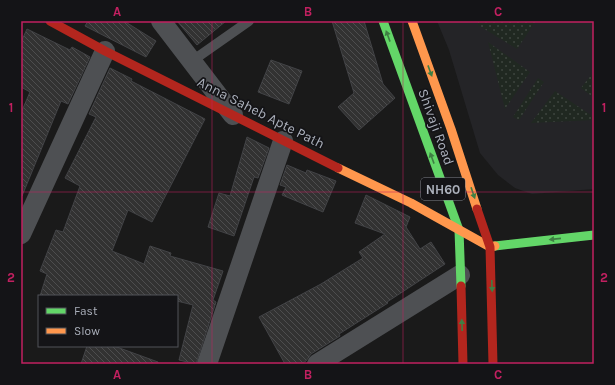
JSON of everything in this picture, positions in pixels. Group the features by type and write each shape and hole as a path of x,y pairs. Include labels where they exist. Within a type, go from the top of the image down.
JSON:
{"main road":[{"name":"Anna Saheb Apte Path","path":"50,21 283,140 411,202 490,247"},
{"name":"Shivaji Road","path":"383,21 459,230 463,364"},
{"name":"Shivaji Road","path":"412,21 451,129 490,247 493,364"},
{"path":"490,247 594,235"}],"street":[{"path":"161,21 234,115"},
{"path":"21,234 105,50"},
{"path":"207,364 283,140"},
{"path":"317,364 460,275"}],"lane":[{"path":"192,61 249,21"}],"shaded area":[{"path":"437,21 594,21 594,189 532,194 515,188 498,175 480,153 449,50"},
{"path":"478,21 536,21 517,49 478,25"},
{"path":"488,42 530,72 505,109"},
{"path":"594,71 594,98 581,88"},
{"path":"538,78 544,82 519,120 513,117"},
{"path":"555,91 594,117 594,120 531,123"}],"building":[{"path":"88,21 124,21 156,41 146,57 85,26"},
{"path":"177,21 226,21 197,45"},
{"path":"332,21 364,21 383,84 395,98 359,130 338,107 354,93"},
{"path":"27,29 70,50 72,47 90,57 68,104 61,101 22,196 21,113 30,92 21,87 21,42"},
{"path":"271,60 302,71 289,104 258,92"},
{"path":"110,68 132,79 131,81 205,119 152,222 128,210 112,251 144,264 150,246 171,253 170,256 223,271 213,300 216,302 196,364 179,360 193,305 178,301 178,295 40,295 47,274 40,271 56,230 63,232 80,186 65,178 96,117 89,114"},
{"path":"247,137 269,148 258,178 254,177 234,236 208,227 219,193 230,196"},
{"path":"287,165 306,173 307,170 336,181 323,212 282,195 286,187 280,185"},
{"path":"366,195 410,217 406,227 420,249 431,242 445,264 339,334 340,336 311,354 306,361 301,364 285,364 259,317 321,284 363,258 359,252 385,234 355,223"},
{"path":"87,347 117,347 158,362 158,364 81,364"}],"traffic: fast":[{"path":"383,21 459,230 461,286"},
{"path":"495,246 594,235"}],"traffic: slow":[{"path":"412,21 451,129 477,209"},
{"path":"338,168 411,203 490,247 495,246"}],"traffic: jam":[{"path":"50,21 105,51 338,168"},
{"path":"477,209 490,247 493,364"},
{"path":"461,286 463,364"}]}
